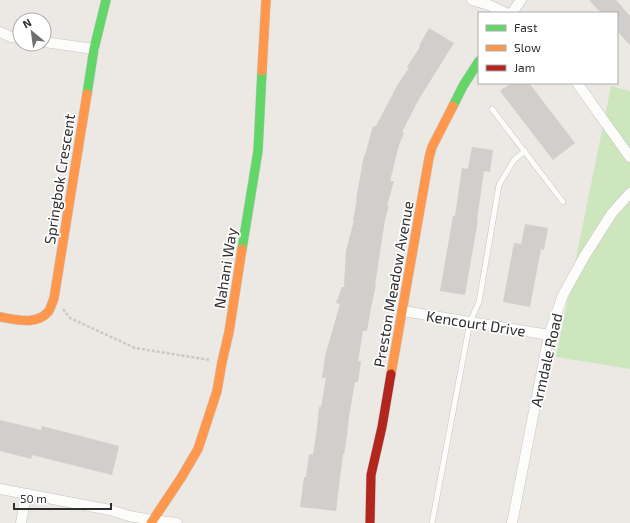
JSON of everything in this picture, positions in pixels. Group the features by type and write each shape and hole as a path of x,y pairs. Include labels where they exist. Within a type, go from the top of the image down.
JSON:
{"street":[{"name":"Springbok Crescent","path":"0,317 28,321 40,319 48,312 54,298 94,49 106,0"},
{"name":"Nahani Way","path":"151,522 181,478 198,449 218,391 258,152 266,0"},
{"path":"472,0 489,5 504,12"},
{"path":"513,12 521,0"},
{"path":"0,32 12,37"},
{"path":"52,43 94,49"},
{"name":"Preston Meadow Avenue","path":"370,523 371,475 382,427 429,158 432,147 463,86 478,63"},
{"path":"578,84 630,157"},
{"name":"Armdale Road","path":"512,523 549,335 563,295 584,257 612,213 630,193"},
{"name":"Kencourt Drive","path":"403,311 549,335"},
{"path":"0,489 110,510 151,522 177,523"},
{"path":"21,523 26,494"}],"lane":[{"path":"492,109 563,202"},
{"path":"432,523 470,322 478,302 499,185 514,160 525,151"}],"path":[{"path":"54,298 70,318 135,348 222,362"}],"green space":[{"path":"611,86 630,91 630,369 556,357"}],"building":[{"path":"589,0 616,0 630,16 630,45 618,32 618,12 600,12"},
{"path":"429,28 454,43 419,99 402,132 404,133 399,145 390,181 394,181 387,206 389,206 385,220 375,286 376,285 367,331 363,331 358,361 361,361 358,382 355,382 349,417 336,511 300,507 309,454 313,455 319,407 321,407 326,378 322,378 325,356 340,304 336,303 342,287 344,287 346,251 354,220 356,199 364,155 373,126 376,126 398,84 409,68 407,67 420,47 419,46"},
{"path":"510,84 530,84 575,143 553,160 500,91"},
{"path":"472,147 493,150 490,172 484,171 478,220 465,295 440,291 453,216 455,216 462,168 468,169"},
{"path":"525,224 548,228 544,250 541,249 530,307 503,302 514,243 521,244"},
{"path":"0,420 41,430 42,426 119,446 112,475 32,455 31,459 0,451"}],"traffic: fast":[{"path":"87,94 94,49 106,0"},
{"path":"453,106 463,86 478,63"},
{"path":"242,249 258,151 262,71"}],"traffic: slow":[{"path":"262,71 266,0"},
{"path":"0,317 19,320 38,319 48,312 54,298 87,94"},
{"path":"391,374 429,158 432,147 453,106"},
{"path":"151,523 198,449 217,391 229,332 242,249"}],"traffic: jam":[{"path":"370,523 371,475 382,427 391,374"}]}
